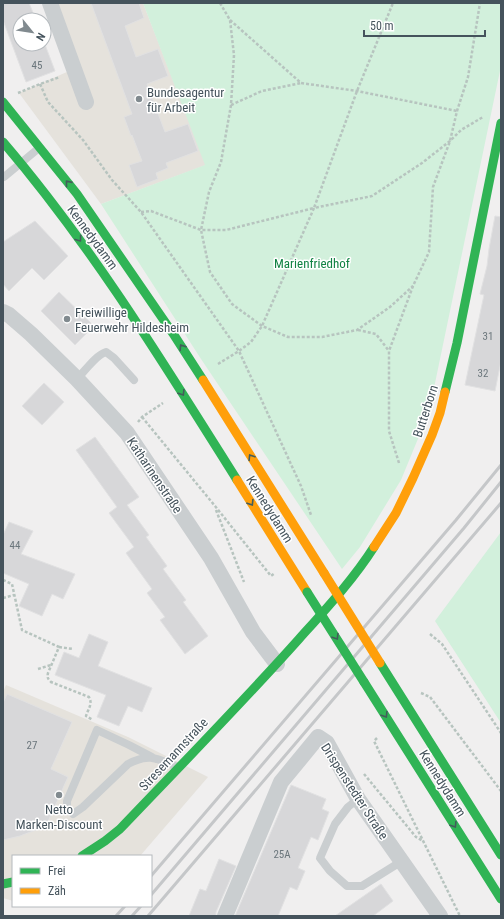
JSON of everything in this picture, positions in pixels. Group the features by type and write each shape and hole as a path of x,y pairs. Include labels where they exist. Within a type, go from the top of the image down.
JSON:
{"main road":[{"name":"Kennedydamm","path":"3,102 77,194 174,335 501,855"},
{"name":"Butterborn","path":"277,664 330,604 367,558 396,513 432,435 440,413 457,343 501,123"},
{"name":"Kennedydamm","path":"3,142 57,209 121,298 501,899"},
{"name":"Stresemannstraße","path":"84,855 120,829 277,664"}],"street":[{"path":"50,3 86,102"},
{"name":"Katharinenstraße","path":"3,312 9,315 31,334 77,379 127,433 211,558 254,632 277,664"},
{"name":"Drispenstedter Straße","path":"225,916 281,782 318,737 327,743 358,799 440,916"}],"lane":[{"path":"4,177 40,148"},
{"path":"77,379 98,357 106,352 114,358 134,380"},
{"path":"152,757 128,764 73,814 67,807 67,801 97,730 178,768"},
{"path":"358,799 348,807 335,824 323,848 320,858 330,871 347,886 362,886 402,861"}],"path":[{"path":"220,3 230,20 301,82"},
{"path":"218,364 251,342 262,326 314,208 357,91 393,3"},
{"path":"413,478 398,462 388,431 388,351 413,286 429,252 433,188 450,141 457,111 468,77 480,3"},
{"path":"230,20 234,55 231,105 221,162 209,192 201,230 210,272 232,304 262,326 288,337 322,337 357,330 376,334 388,351"},
{"path":"15,95 40,84 76,73"},
{"path":"231,105 262,91 301,82 357,91 457,111"},
{"path":"40,84 48,102 83,140 112,180 141,212 239,351 301,486 311,514 311,519"},
{"path":"141,212 151,212 201,230 226,230 314,208 372,196 422,163 450,141 461,130 488,114"},
{"path":"357,330 390,307 413,286"},
{"path":"127,433 142,417 163,402"},
{"path":"142,417 271,576 277,572"},
{"path":"215,506 245,583"},
{"path":"3,580 12,584 22,630 59,646 73,649"},
{"path":"3,598 14,594"},
{"path":"430,634 442,644 501,733"},
{"path":"59,646 48,674 49,679 51,682 89,697 91,700 91,705 86,716 97,721"},
{"path":"38,669 52,665"},
{"path":"420,692 430,697 501,791"},
{"path":"380,736 374,741 460,916"},
{"path":"363,773 416,837 423,841"}],"shaded area":[{"path":"53,3 143,3 206,165 101,204 19,93 76,68"},
{"path":"6,685 128,737 208,777 141,855 12,855 12,901 3,898 3,692"}],"green space":[{"name":"Marienfriedhof","path":"143,3 501,3 501,66 429,412 401,480 360,547 342,569 201,359 101,204 205,165"},
{"path":"501,532 501,723 435,621"}],"building":[{"path":"3,3 29,3 33,12 12,12 12,44 3,20"},
{"name":"Bundesagentur für Arbeit","path":"91,3 139,3 144,18 125,26 136,57 158,49 168,76 147,84 165,132 188,124 198,151 166,163 168,168 156,173 158,179 137,187 129,165 142,161 124,117 132,114"},
{"path":"15,52 48,52 55,71 26,82"},
{"path":"495,216 501,217 501,361 495,391 465,385 484,295 480,294 487,266"},
{"path":"35,221 68,256 44,280 32,268 9,291 3,284 3,242"},
{"name":"Freiwillige Feuerwehr Hildesheim","path":"59,292 94,326 75,345 41,311"},
{"path":"44,383 64,402 42,425 22,406"},
{"path":"95,437 139,497 127,505 149,535 146,537 167,566 163,569 186,600 183,602 208,636 185,654 160,620 165,617 147,593 152,589 126,553 134,547 109,513 117,507 76,450"},
{"path":"9,522 33,531 21,554 75,574 63,599 52,594 42,616 19,606 29,584 3,573 3,535"},
{"path":"89,634 108,642 98,666 152,688 142,712 128,706 119,726 97,717 106,695 55,675 64,652 79,658"},
{"path":"7,694 72,722 51,769 68,777 46,826 20,836 3,840 3,703"},
{"path":"291,785 326,799 322,809 329,812 318,840 311,837 298,868 305,871 297,890 290,887 278,916 235,916"},
{"path":"219,859 236,866 216,912 216,916 189,916 200,889 206,891"},
{"path":"381,884 393,901 373,916 335,916"}],"railway":[{"path":"152,875 456,520 501,465"},
{"path":"152,894 464,528 501,482"},
{"path":"148,916 501,503"},
{"path":"116,916 124,907"},
{"path":"132,916 140,907"}],"traffic: fast":[{"path":"3,102 77,194 174,335 203,380"},
{"path":"445,392 457,343 501,123"},
{"path":"3,142 67,222 97,264 126,306 237,480"},
{"path":"84,855 120,829 233,711 329,606 374,547"},
{"path":"307,592 364,682"},
{"path":"380,663 501,855"},
{"path":"364,682 501,899"},
{"path":"3,884 12,882"}],"traffic: slow":[{"path":"203,380 324,573"},
{"path":"374,547 396,513 413,478 432,435 440,413 445,392"},
{"path":"237,480 307,592"},
{"path":"324,573 380,663"}],"place":[{"name":"Bundesagentur für Arbeit","path":"139,99"},
{"name":"Freiwillige Feuerwehr Hildesheim","path":"67,319"},
{"name":"Netto Marken-Discount","path":"59,795"}]}
